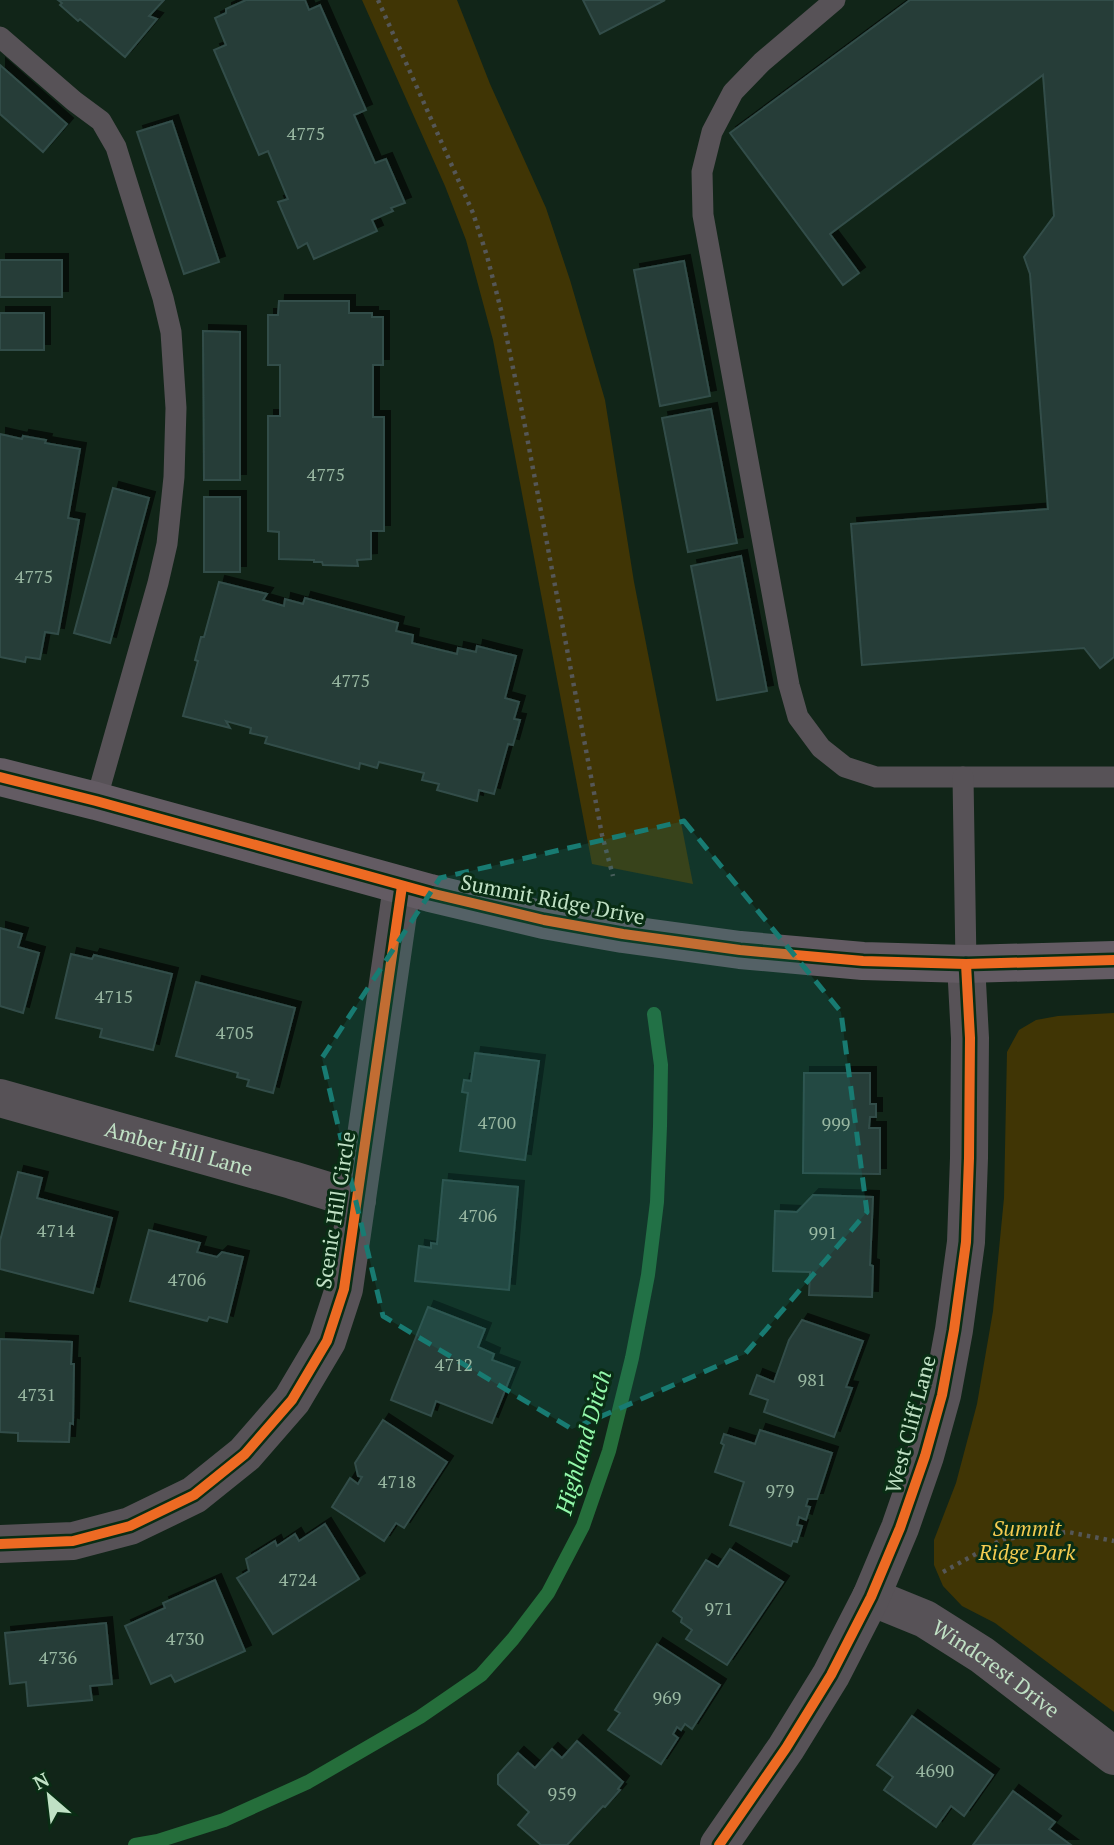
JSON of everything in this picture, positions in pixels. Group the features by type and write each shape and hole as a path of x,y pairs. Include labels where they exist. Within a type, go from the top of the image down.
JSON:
{"street":[{"name":"Summit Ridge Drive","path":"0,776 402,886 544,920 623,934 740,950 863,961 967,964 1114,960"},
{"name":"Scenic Hill Circle","path":"0,1544 73,1541 130,1526 194,1496 245,1454 292,1400 327,1341 344,1289 402,886"},
{"name":"West Cliff Lane","path":"719,1845 786,1748 831,1675 871,1597 900,1528 925,1456 942,1395 966,1242 970,1038 967,964"},
{"name":"Amber Hill Lane","path":"0,1098 357,1200"},
{"name":"Windcrest Drive","path":"871,1597 925,1619 982,1655 1114,1756"}],"lane":[{"path":"835,0 762,62 733,92 712,132 702,172 702,215 789,685 798,718 821,748 845,767 876,777 1114,777"},
{"path":"0,37 74,102 101,121 116,147 171,332 176,408 174,477 167,544 159,583 96,801"},
{"path":"963,777 967,964"}],"path":[{"path":"377,0 473,213 487,256 521,408 600,822 613,876"},
{"path":"943,1572 1003,1539 1068,1532 1114,1541"}],"highlighted area":[{"path":"684,821 841,1012 867,1212 745,1354 572,1429 383,1316 322,1058 440,878"}],"green space":[{"path":"362,0 457,0 490,84 546,208 605,400 634,582 693,884 592,864 493,340 466,240 445,186"},
{"name":"Summit Ridge Park","path":"1114,1013 1114,1712 995,1623 962,1606 943,1586 934,1565 934,1540 956,1483 977,1404 993,1311 1004,1198 1007,1052 1019,1030 1036,1020"}],"building":[{"path":"58,0 164,0 149,16 157,19 125,57 80,19 78,21"},
{"path":"246,0 305,0 309,10 320,5 366,110 354,115 375,163 386,159 405,203 372,220 377,231 314,259 307,243 298,248 278,202 288,199 268,151 259,155 214,50 226,45 215,18 226,13 226,9"},
{"path":"583,0 665,0 600,34"},
{"path":"910,0 1114,0 1114,657 1100,668 1084,648 862,665 851,524 1048,509 1030,274 1024,257 1054,216 1043,75 830,234 859,273 843,285 730,133"},
{"path":"0,65 67,124 43,152 0,114"},
{"path":"172,121 219,262 184,274 137,132"},
{"path":"0,260 62,260 62,297 0,297"},
{"path":"684,261 710,396 660,406 634,270"},
{"path":"279,301 349,301 349,313 372,313 372,317 383,317 383,365 373,365 373,417 384,417 384,531 371,531 371,559 357,560 358,566 279,559 279,532 268,531 268,416 280,416 280,365 268,365 268,315 278,315"},
{"path":"0,313 44,313 44,350 0,350"},
{"path":"203,331 240,332 240,480 204,480"},
{"path":"711,409 737,543 688,552 662,418"},
{"path":"0,434 22,439 23,436 46,440 45,443 80,449 68,518 79,520 58,634 45,632 40,659 26,657 25,662 0,657"},
{"path":"113,488 149,498 110,643 74,633"},
{"path":"204,497 240,497 240,572 204,572"},
{"path":"741,556 767,691 717,700 691,566"},
{"path":"219,582 267,594 263,600 284,606 285,599 303,604 305,598 398,623 396,631 413,635 412,643 457,654 458,648 476,652 477,646 516,656 505,698 519,702 514,719 520,720 513,745 508,744 494,794 479,790 477,801 437,790 439,784 422,780 424,773 379,762 377,768 360,763 359,769 265,743 267,737 250,733 251,728 226,721 230,728 183,716 198,661 195,660 201,637 204,637"},
{"path":"0,928 22,934 18,947 39,953 23,1013 0,1006"},
{"path":"71,954 92,959 94,955 172,974 153,1050 100,1037 102,1029 56,1018"},
{"path":"196,982 295,1008 273,1093 247,1086 249,1080 237,1077 238,1073 176,1056"},
{"path":"475,1053 539,1061 525,1160 460,1151 468,1093 462,1092 464,1080 471,1081"},
{"path":"804,1073 870,1073 870,1104 876,1104 876,1117 870,1117 869,1128 880,1128 880,1174 803,1173"},
{"path":"18,1172 42,1178 37,1198 112,1218 93,1293 0,1269 0,1241"},
{"path":"443,1180 518,1187 509,1290 415,1281 419,1246 431,1248 431,1243 437,1244"},
{"path":"813,1195 873,1197 870,1265 873,1266 872,1297 809,1295 810,1272 773,1271 775,1211 797,1212"},
{"path":"149,1230 200,1243 197,1252 217,1257 222,1252 243,1257 227,1322 209,1317 207,1321 130,1301"},
{"path":"428,1307 485,1329 478,1347 494,1354 492,1360 514,1368 492,1423 436,1401 431,1416 391,1400"},
{"path":"802,1320 863,1341 846,1387 852,1388 834,1437 764,1412 768,1400 750,1394 757,1375 774,1382 789,1340"},
{"path":"0,1339 72,1342 73,1424 70,1423 69,1442 18,1441 18,1433 0,1432"},
{"path":"383,1420 447,1462 404,1528 396,1523 384,1541 332,1507 350,1478 358,1484 362,1477 358,1476 355,1463"},
{"path":"760,1430 832,1453 817,1499 808,1499 806,1506 810,1507 806,1520 799,1517 797,1525 802,1526 797,1542 793,1541 791,1546 730,1525 744,1482 715,1472 724,1445 721,1443 724,1434 755,1444"},
{"path":"325,1524 359,1579 273,1634 237,1578 249,1571 246,1559 275,1541 277,1546 295,1534 299,1541"},
{"path":"730,1549 783,1582 727,1665 686,1639 692,1630 681,1622 682,1618 673,1611 706,1560 718,1567"},
{"path":"215,1580 245,1651 175,1682 171,1675 151,1684 125,1626 165,1608 163,1603"},
{"path":"106,1623 112,1684 90,1686 92,1700 28,1706 26,1682 10,1684 5,1633"},
{"path":"657,1644 720,1685 692,1729 685,1724 681,1730 677,1727 673,1734 678,1738 661,1764 608,1730 620,1713 615,1710"},
{"path":"912,1716 993,1775 964,1816 951,1806 936,1827 884,1790 893,1777 877,1765"},
{"path":"577,1741 623,1782 618,1789 620,1790 605,1807 603,1806 567,1845 541,1845 518,1825 529,1812 498,1784 498,1775 518,1753 535,1768 552,1749 562,1758"},
{"path":"1013,1791 1055,1822 1049,1829 1071,1845 973,1845"}],"waterway":[{"name":"Highland Ditch","path":"135,1845 158,1841 224,1820 308,1782 420,1717 481,1675 548,1593 583,1526 609,1451 632,1358 648,1275 657,1202 660,1126 661,1065 654,1014"}],"cycle path":[{"path":"0,777 430,893 544,920 623,934 740,950 863,961 966,964 1114,960"},
{"path":"0,1544 73,1541 130,1526 194,1495 245,1454 292,1400 327,1341 344,1289 402,886"},
{"path":"719,1845 786,1748 831,1675 871,1597 900,1528 925,1456 942,1395 966,1242 970,1038 966,964"}]}
